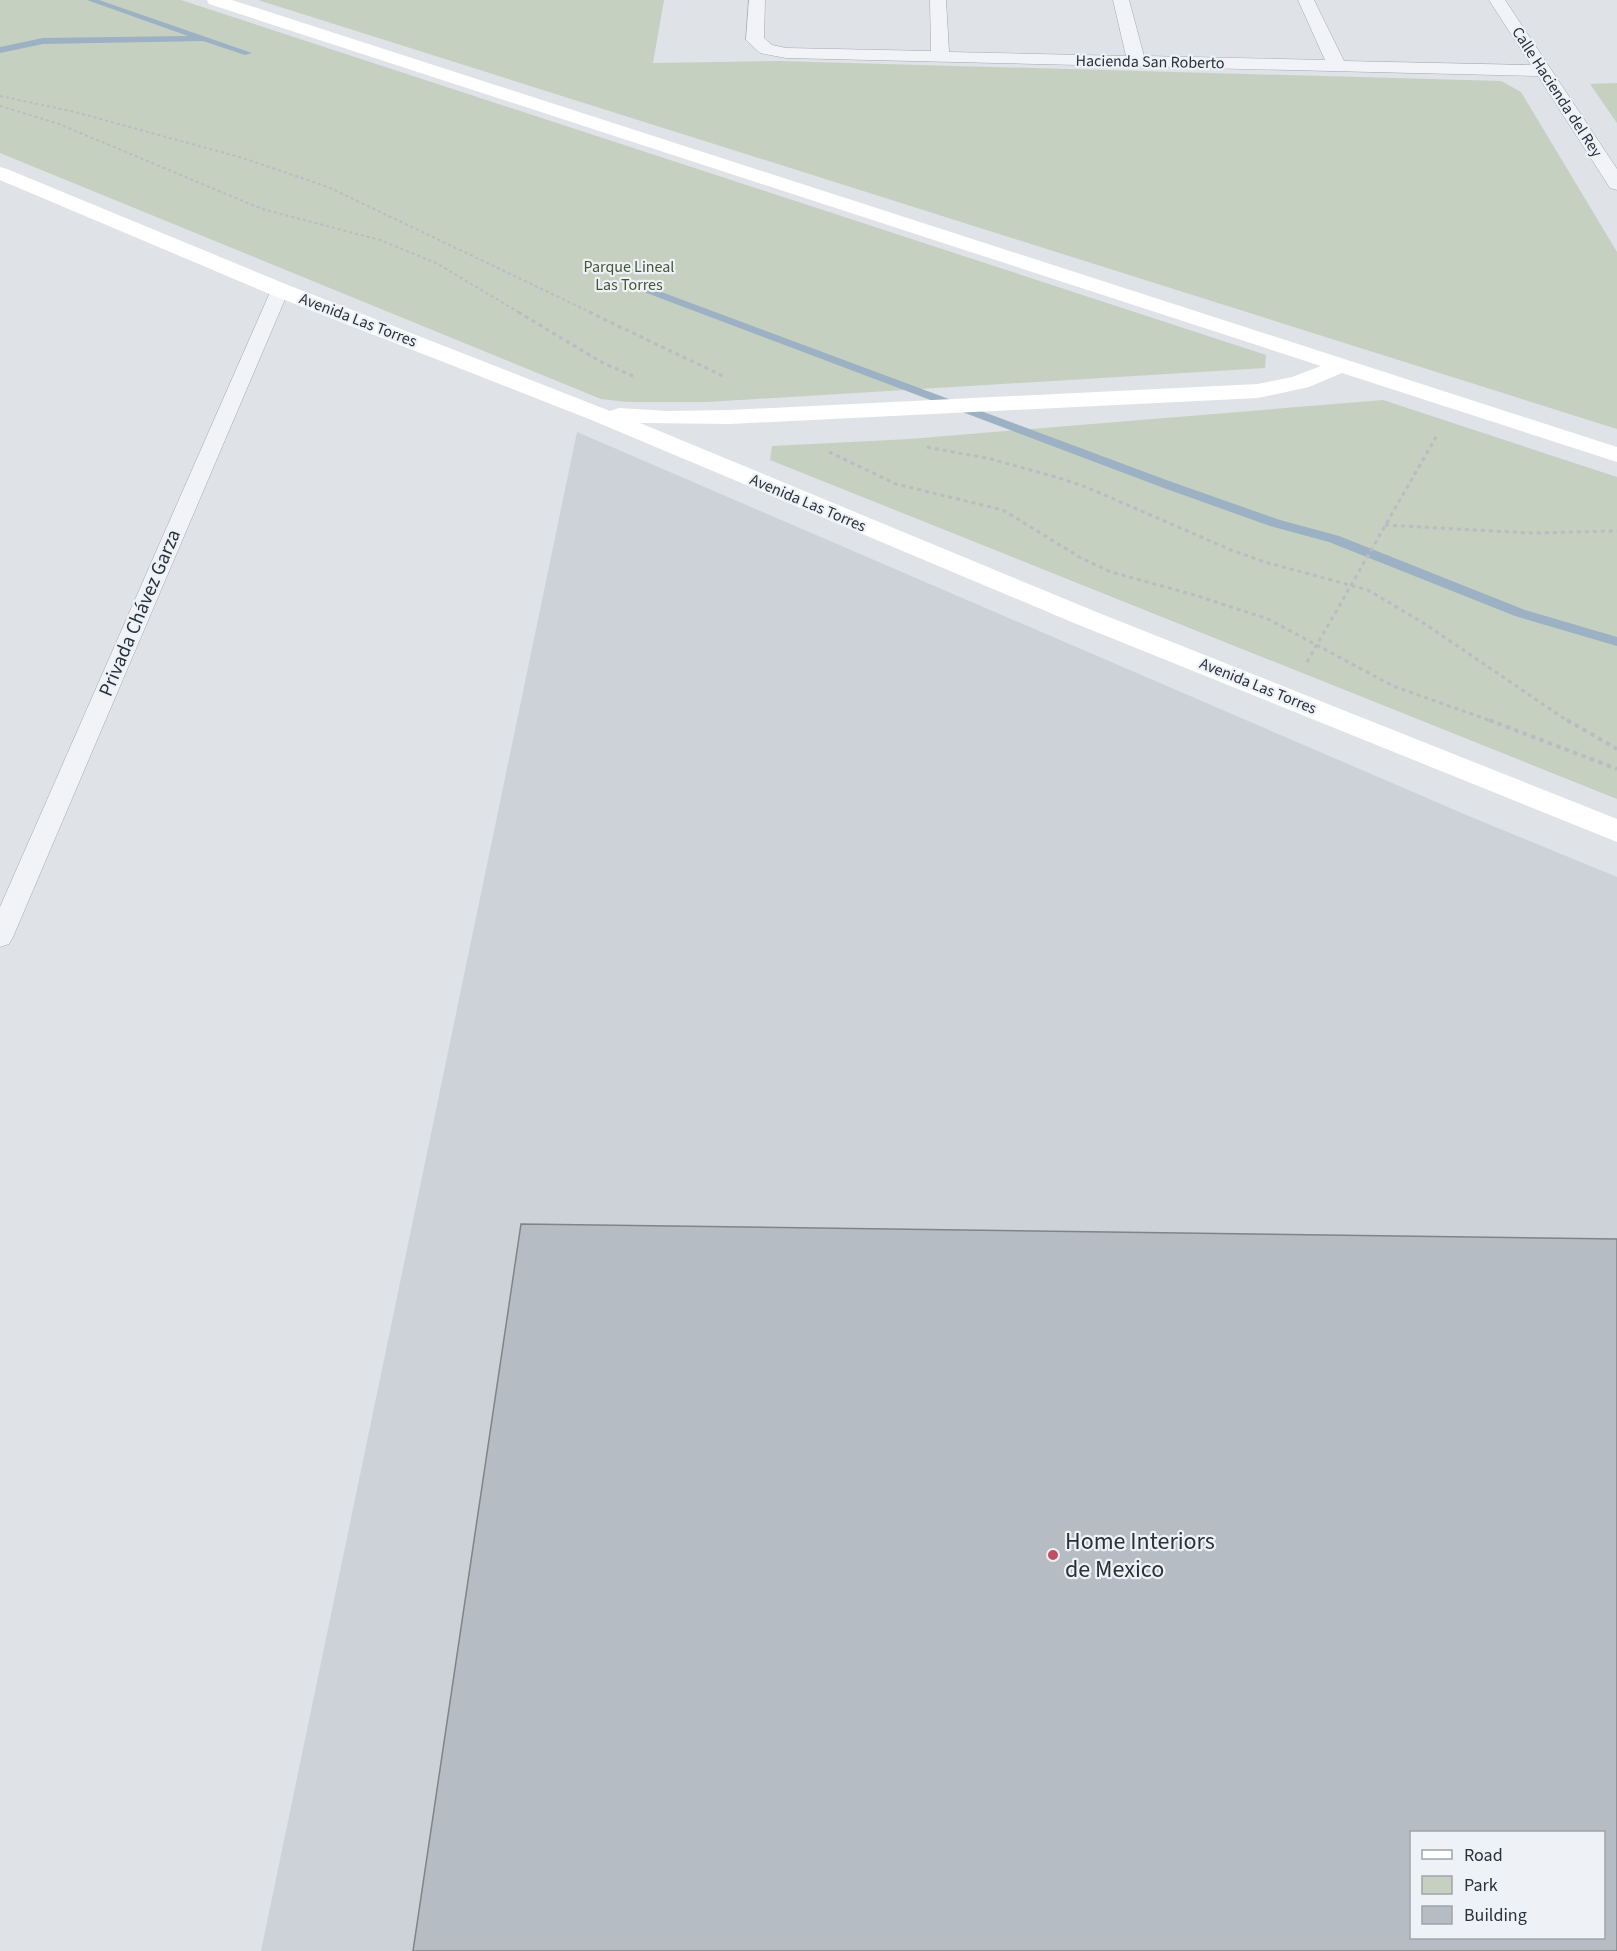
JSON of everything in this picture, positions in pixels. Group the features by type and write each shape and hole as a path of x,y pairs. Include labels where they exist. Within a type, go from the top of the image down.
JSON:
{"street":[{"path":"215,0 1617,455"},
{"name":"Hacienda San Roberto","path":"757,0 754,36 759,45 786,53 1543,71"},
{"path":"938,0 940,57"},
{"path":"1121,0 1136,61"},
{"path":"1306,0 1336,66"},
{"name":"Calle Hacienda del Rey","path":"1497,0 1617,184"},
{"name":"Avenida Las Torres","path":"3,177 280,290 597,414 1094,621 1617,831"},
{"path":"597,414 667,418 730,417 1258,391 1300,384 1324,375 1340,365"},
{"path":"689,453 702,436 730,417"}],"lane":[{"name":"Privada Chávez Garza","path":"0,937 280,290"}],"path":[{"path":"0,106 59,124 262,209 380,240 412,252 436,263 603,363 634,376"},
{"path":"1307,663 1440,430"},
{"path":"820,448 896,484 1003,510 1081,558 1111,572 1198,596 1268,619 1392,686 1537,737 1617,769"},
{"path":"1386,525 1550,534 1617,531"}],"shaded area":[{"path":"577,432 1471,817 1617,877 1617,1951 261,1951"}],"green space":[{"name":"Parque Lineal Las Torres","path":"0,0 181,0 1266,355 1265,368 707,402 627,402 601,399 0,153"},
{"path":"258,0 664,0 653,63 778,61 1501,81 1521,92 1617,252 1617,429"},
{"path":"1617,83 1617,123 1590,84"},
{"path":"1383,400 1617,477 1617,799 770,460 772,446 910,439"}],"building":[{"name":"Home Interiors de Mexico","path":"521,1224 1617,1239 1617,1951 413,1951"}],"waterway":[{"path":"91,0 248,53"},
{"path":"0,50 43,41 203,38"},
{"path":"648,290 1165,484 1275,523 1334,539 1520,613 1617,642"}],"place":[{"name":"Home Interiors de Mexico","path":"1053,1555"}]}
